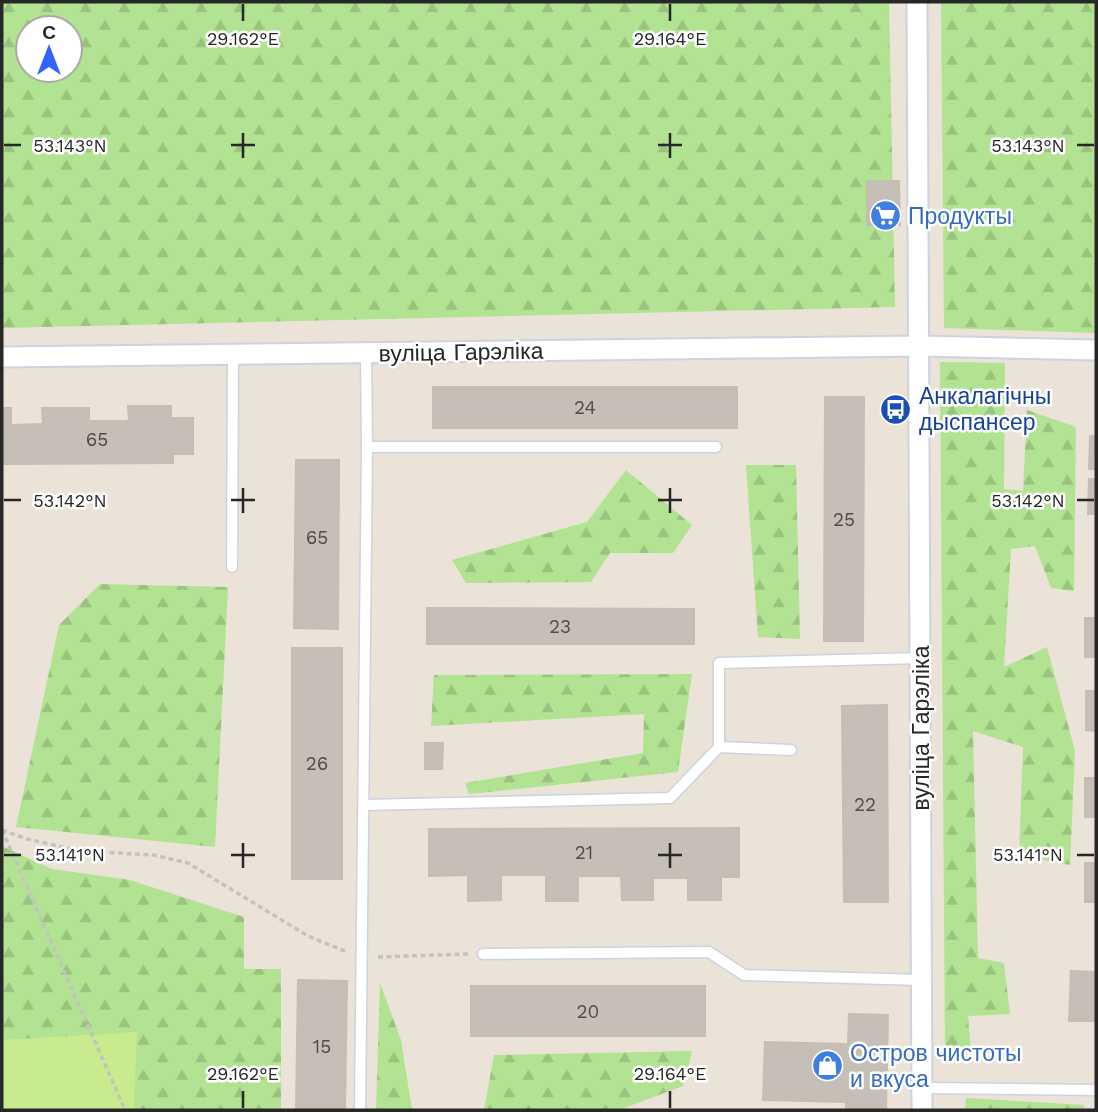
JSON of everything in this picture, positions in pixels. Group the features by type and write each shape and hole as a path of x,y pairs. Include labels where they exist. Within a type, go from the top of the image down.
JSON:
{"street":[{"name":"вуліца Гарэліка","path":"916,2 920,346 922,1110"},
{"name":"вуліца Гарэліка","path":"2,357 920,346 1096,350"}],"lane":[{"path":"360,1110 366,354"},
{"path":"232,567 233,355"},
{"path":"367,447 716,447"},
{"path":"363,805 670,798 719,747 719,663 921,658"},
{"path":"719,747 791,750"},
{"path":"483,954 709,951 744,975 922,980"},
{"path":"922,1088 1096,1090"}],"path":[{"path":"2,830 80,851 154,855 188,863 308,936 362,958 483,954"},
{"path":"2,830 125,1110"}],"green space":[{"path":"2,2 889,2 895,307 2,328"},
{"path":"941,2 1096,2 1096,333 944,328"},
{"path":"940,362 1005,363 1004,489 1023,491 1027,410 1076,427 1074,591 1051,588 1035,546 1011,549 1004,667 1047,647 1075,751 1070,865 1019,855 1023,747 973,731 978,958 1004,963 1010,1014 968,1016 971,1052 945,1051"},
{"path":"746,465 796,465 800,639 758,637"},
{"path":"626,470 692,525 673,553 610,553 591,582 466,583 452,560 587,522"},
{"path":"100,584 228,587 215,847 16,827 59,625"},
{"path":"692,674 678,772 469,794 465,783 643,753 644,714 431,726 434,675"},
{"path":"2,846 52,869 130,880 244,917 244,969 281,969 281,1110 2,1110"},
{"path":"380,983 401,1040 412,1110 376,1110"},
{"path":"137,1032 134,1110 2,1110 2,1040"},
{"path":"692,1051 683,1086 619,1110 484,1110 494,1055"},
{"path":"966,1098 1084,1105 1084,1110 965,1110"}],"building":[{"path":"867,181 899,181 900,225 867,225"},
{"path":"433,387 737,387 737,428 433,428"},
{"path":"825,397 864,397 863,641 824,641"},
{"path":"128,406 171,406 171,418 193,418 193,454 173,454 173,463 2,464 2,408 11,408 11,425 43,424 42,408 89,408 89,421 129,421"},
{"path":"1090,436 1096,436 1096,469 1089,469"},
{"path":"296,460 339,460 338,629 294,628"},
{"path":"1089,479 1096,479 1096,514 1088,514"},
{"path":"427,608 694,609 694,644 427,644"},
{"path":"1085,618 1096,618 1096,657 1085,657"},
{"path":"292,648 342,648 342,879 292,879"},
{"path":"1086,691 1096,691 1096,731 1086,730"},
{"path":"887,705 888,902 844,902 842,706"},
{"path":"425,743 443,743 442,769 425,769"},
{"path":"1085,778 1096,778 1096,817 1085,817"},
{"path":"739,828 739,877 721,877 721,900 688,900 688,878 653,878 653,900 622,900 621,876 578,876 578,901 546,901 546,875 501,875 501,900 468,901 468,875 429,876 429,829"},
{"path":"1085,863 1096,863 1096,902 1085,902"},
{"path":"1071,971 1096,972 1096,1021 1069,1021"},
{"path":"298,980 347,981 345,1110 296,1110"},
{"path":"471,986 705,986 705,1036 471,1036"},
{"path":"849,1014 888,1015 886,1110 846,1110 846,1102 763,1100 765,1042 848,1044"}],"place":[{"name":"Продукты","path":"885,216"},
{"name":"Анкалагічны дыспансер","path":"896,409"},
{"name":"Остров чистоты и вкуса","path":"827,1066"}]}
